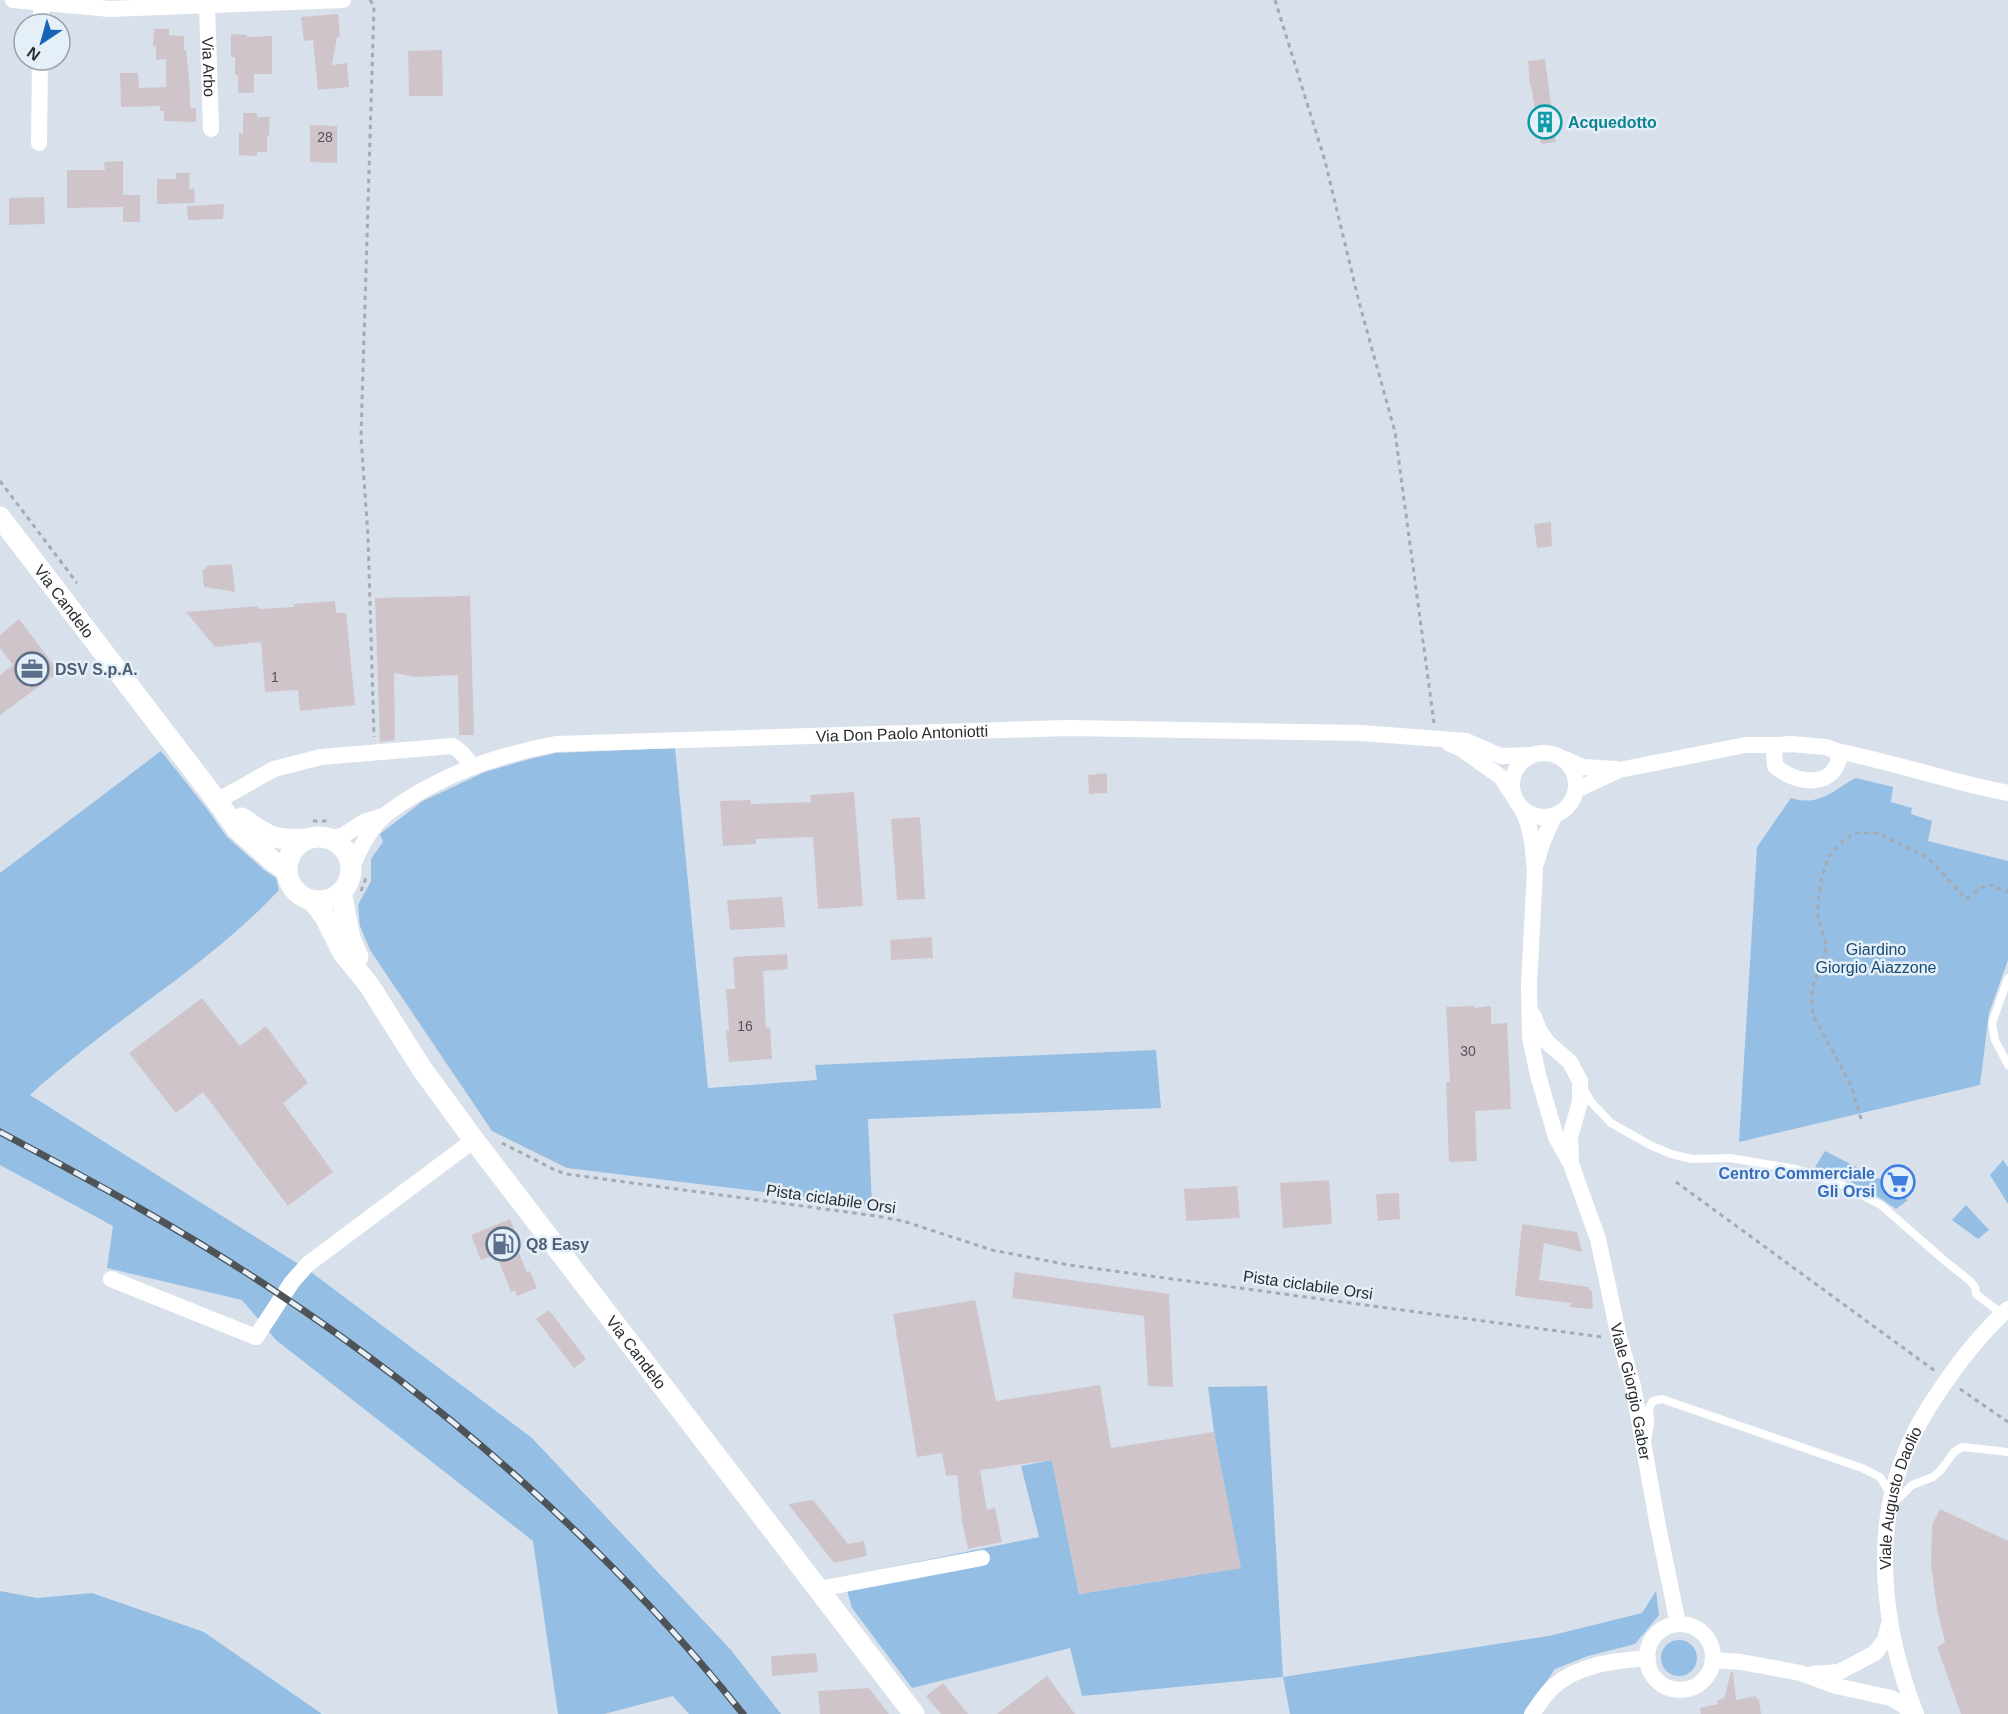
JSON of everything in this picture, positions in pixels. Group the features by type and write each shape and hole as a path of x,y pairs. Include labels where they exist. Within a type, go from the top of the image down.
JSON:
{"street":[{"path":"13,0 110,9 343,0"},
{"path":"41,3 41,12"},
{"name":"Via Arbo","path":"207,5 210,129"},
{"path":"39,143 40,72"},
{"name":"Via Candelo","path":"0,517 218,801 237,829 286,870"},
{"name":"Via Don Paolo Antoniotti","path":"358,871 357,853 371,830 384,816 419,792 472,766 525,750 556,744 1068,728 1362,733 1466,741 1501,756 1530,755"},
{"name":"Via Don Paolo Antoniotti","path":"1436,738 1460,748 1492,771 1500,777 1512,794"},
{"path":"218,801 274,769 321,757 471,744"},
{"path":"1775,766 1774,750 1779,744"},
{"path":"1576,790 1619,770 1745,745 1779,744 1826,747 2008,793"},
{"path":"453,746 472,766"},
{"path":"1726,750 1764,757 1785,775 1812,781 1823,780 1844,767 1854,765 1904,768"},
{"path":"1831,775 1839,759 1836,751"},
{"path":"1564,759 1574,773 1576,790 1569,806 1554,816 1537,817 1522,809 1512,794 1511,785 1516,767 1530,755 1548,753 1564,759 1583,767 1619,770"},
{"name":"Via Candelo","path":"218,801 265,835 283,841 306,831 314,837 333,830"},
{"name":"Viale Giorgio Gaber","path":"1522,809 1532,841 1535,870 1529,984 1530,1037 1538,1075 1556,1137 1571,1164 1598,1239 1619,1337 1633,1386 1678,1624"},
{"name":"Via Don Paolo Antoniotti","path":"333,830 344,835 364,822 384,816"},
{"name":"Viale Giorgio Gaber","path":"1535,870 1542,843 1554,816"},
{"path":"306,831 291,852 286,870 292,886 298,893 314,901 324,901 351,893 351,877 358,871 333,830"},
{"name":"Via Candelo","path":"351,893 350,938 369,986"},
{"name":"Via Candelo","path":"314,901 325,917 343,953 369,986 422,1069 474,1140 914,1714"},
{"name":"Viale Giorgio Gaber","path":"1530,1006 1539,1030 1547,1042 1570,1062 1580,1081 1580,1102 1570,1137 1571,1164"},
{"path":"111,1279 256,1337 292,1282 308,1264 474,1140"},
{"name":"Viale Augusto Daolio","path":"1915,1714 1895,1652 1890,1620 1884,1552 1891,1500 1908,1446 1922,1419 1963,1357 2005,1312"},
{"path":"819,1589 982,1558"},
{"path":"1801,1674 1839,1672 1875,1653 1884,1640 1890,1620"},
{"path":"1678,1624 1689,1625 1700,1630 1708,1638 1712,1648 1713,1660 1710,1670 1695,1686 1685,1689 1674,1689 1664,1685 1650,1669 1647,1658 1653,1639 1659,1631 1678,1624"},
{"path":"1532,1714 1552,1688 1572,1675 1611,1661 1647,1658"},
{"path":"1713,1660 1741,1662 1801,1674 1836,1686 1891,1698 1915,1714"}],"lane":[{"path":"2008,978 1992,1023 1995,1040 2008,1065"},
{"path":"1580,1081 1591,1102 1611,1123 1671,1154 1692,1159 1730,1158 1796,1168 1840,1184 1881,1205 1970,1281 1975,1287 1976,1294 2005,1312"},
{"path":"1644,1453 1650,1424 1649,1408 1653,1401 1662,1398 1862,1468 1880,1477 1891,1500 1899,1498 1912,1485 1933,1477 1954,1452 1962,1447 2008,1452"}],"path":[{"path":"370,0 374,6 362,437 368,536 375,752"},
{"path":"1275,0 1325,161 1359,302 1395,432 1436,738"},
{"path":"0,482 78,585"},
{"path":"306,831 333,830"},
{"path":"1861,1119 1852,1087 1813,1015 1812,989 1827,946 1818,918 1818,900 1828,857 1854,833 1877,833 1927,857 1966,899 1987,884 2008,892"},
{"path":"351,893 366,880 358,871"},
{"name":"Pista ciclabile Orsi","path":"500,1142 566,1174 876,1216 903,1221 992,1250 1069,1265 1593,1336 1619,1337"},
{"path":"1676,1182 2008,1422"}],"green space":[{"path":"675,748 708,1088 817,1080 815,1065 1156,1050 1161,1108 868,1119 872,1205 567,1168 492,1131 370,950 360,926 358,905 371,881 371,859 383,842 380,834 423,801 485,772 556,753"},
{"path":"161,751 227,837 276,878 279,890 231,936 98,1038 30,1095 311,1272 532,1438 731,1650 781,1714 689,1714 673,1696 604,1714 558,1714 533,1541 276,1340 242,1300 107,1268 113,1226 0,1165 0,873"},
{"name":"Giardino Giorgio Aiazzone","path":"1856,778 1893,787 1891,802 1912,808 1911,814 1932,821 1928,841 2008,861 2008,960 1989,1013 1980,1085 1739,1142 1757,847 1791,798 1818,799"},
{"path":"1825,1151 1880,1179 1908,1200 1896,1209 1857,1185 1815,1167"},
{"path":"2003,1160 2008,1167 2008,1204 1990,1175"},
{"path":"1966,1205 1989,1230 1978,1239 1952,1220"},
{"path":"1267,1386 1283,1677 1082,1696 1070,1648 912,1688 852,1608 843,1577 1039,1537 1021,1466 1052,1460 1079,1594 1240,1568 1214,1432 1208,1387"},
{"path":"0,1591 37,1598 92,1593 204,1632 322,1714 0,1714"},
{"path":"1656,1591 1659,1615 1635,1644 1588,1656 1555,1669 1524,1714 1290,1714 1283,1677 1549,1636 1642,1613"},
{"path":"1679,1640 1692,1645 1697,1658 1692,1671 1679,1676 1666,1671 1661,1658 1666,1645"}],"building":[{"path":"338,14 340,36 337,37 332,65 347,63 349,87 318,90 313,40 304,41 301,17"},
{"path":"154,29 169,29 169,35 184,36 190,108 196,108 196,122 164,121 164,111 160,111 160,106 121,107 120,73 138,73 139,88 166,87 166,59 156,60 156,46 153,46"},
{"path":"231,34 247,35 247,37 272,36 272,74 254,74 254,93 238,93 235,57 231,57"},
{"path":"442,50 443,96 409,96 408,51"},
{"path":"1545,59 1556,142 1541,144 1530,86 1528,61"},
{"path":"243,113 257,113 257,117 270,117 267,152 257,152 257,156 239,155 239,133 243,134"},
{"path":"310,125 337,126 337,163 310,162"},
{"path":"123,161 123,195 140,195 140,222 123,222 123,207 67,208 67,170 105,170 104,162"},
{"path":"176,173 190,173 189,189 194,188 195,203 157,204 157,179 176,179"},
{"path":"44,197 45,224 9,225 9,198"},
{"path":"224,204 223,219 188,220 187,206"},
{"path":"1551,522 1552,546 1537,548 1534,524"},
{"path":"232,564 235,592 204,587 202,570 205,570 206,566"},
{"path":"470,596 474,735 459,735 458,675 415,677 394,673 395,740 380,742 375,598"},
{"path":"335,601 336,613 346,613 355,705 300,711 298,690 265,692 261,642 215,647 186,612 258,606 259,609 294,607 294,604"},
{"name":"DSV S.p.A.","path":"19,619 59,672 0,715 0,675 13,665 0,648 0,635"},
{"path":"1107,773 1107,793 1089,794 1088,775"},
{"path":"854,792 863,906 818,909 813,837 756,839 756,844 723,846 720,801 750,800 751,804 811,802 810,795"},
{"path":"920,817 925,899 897,900 891,819"},
{"path":"782,897 785,927 730,930 727,900"},
{"path":"932,937 933,958 891,960 890,940"},
{"path":"787,954 788,969 763,971 766,1028 770,1027 772,1059 729,1062 726,989 735,989 733,957"},
{"path":"202,998 240,1046 266,1026 308,1083 283,1103 333,1172 288,1206 203,1092 176,1113 129,1053"},
{"path":"1474,1006 1474,1008 1491,1006 1491,1024 1507,1023 1511,1109 1475,1111 1477,1161 1449,1162 1446,1082 1450,1082 1446,1007"},
{"path":"1329,1180 1332,1224 1283,1228 1280,1183"},
{"path":"1237,1186 1240,1218 1186,1221 1184,1189"},
{"path":"1399,1193 1400,1219 1378,1221 1376,1194"},
{"path":"510,1219 520,1244 516,1246 537,1288 517,1296 515,1290 511,1292 496,1254 481,1260 471,1235"},
{"path":"1522,1224 1577,1232 1582,1252 1544,1243 1539,1280 1589,1287 1592,1291 1593,1309 1570,1307 1571,1303 1515,1296"},
{"path":"1015,1272 1169,1294 1173,1387 1148,1386 1144,1316 1012,1298"},
{"path":"975,1300 996,1401 1100,1385 1111,1448 1214,1432 1241,1568 1079,1594 1052,1460 980,1470 987,1510 995,1508 1002,1542 968,1549 962,1521 957,1475 946,1476 942,1453 917,1457 893,1314"},
{"path":"549,1310 586,1359 574,1368 536,1319"},
{"path":"813,1500 848,1544 864,1541 867,1556 834,1563 788,1504"},
{"path":"1940,1509 2008,1541 2008,1714 1961,1714 1937,1647 1945,1642 1937,1609 1931,1565 1932,1525"},
{"path":"816,1653 818,1672 772,1676 771,1656"},
{"path":"1731,1672 1733,1672 1736,1700 1756,1696 1759,1699 1761,1714 1701,1714 1700,1708 1718,1704 1717,1700 1724,1699"},
{"path":"1047,1676 1075,1714 997,1714"},
{"path":"943,1683 968,1714 941,1714 926,1696"},
{"path":"869,1688 889,1714 820,1714 818,1691"}],"railway":[{"path":"0,1132 104,1188 207,1248 273,1290 402,1382 464,1432 583,1538 639,1594 743,1714"}],"place":[{"name":"Acquedotto","path":"1545,122"},
{"name":"DSV S.p.A.","path":"32,669"},
{"name":"Centro Commerciale Gli Orsi","path":"1898,1182"},
{"name":"Q8 Easy","path":"503,1244"}]}
